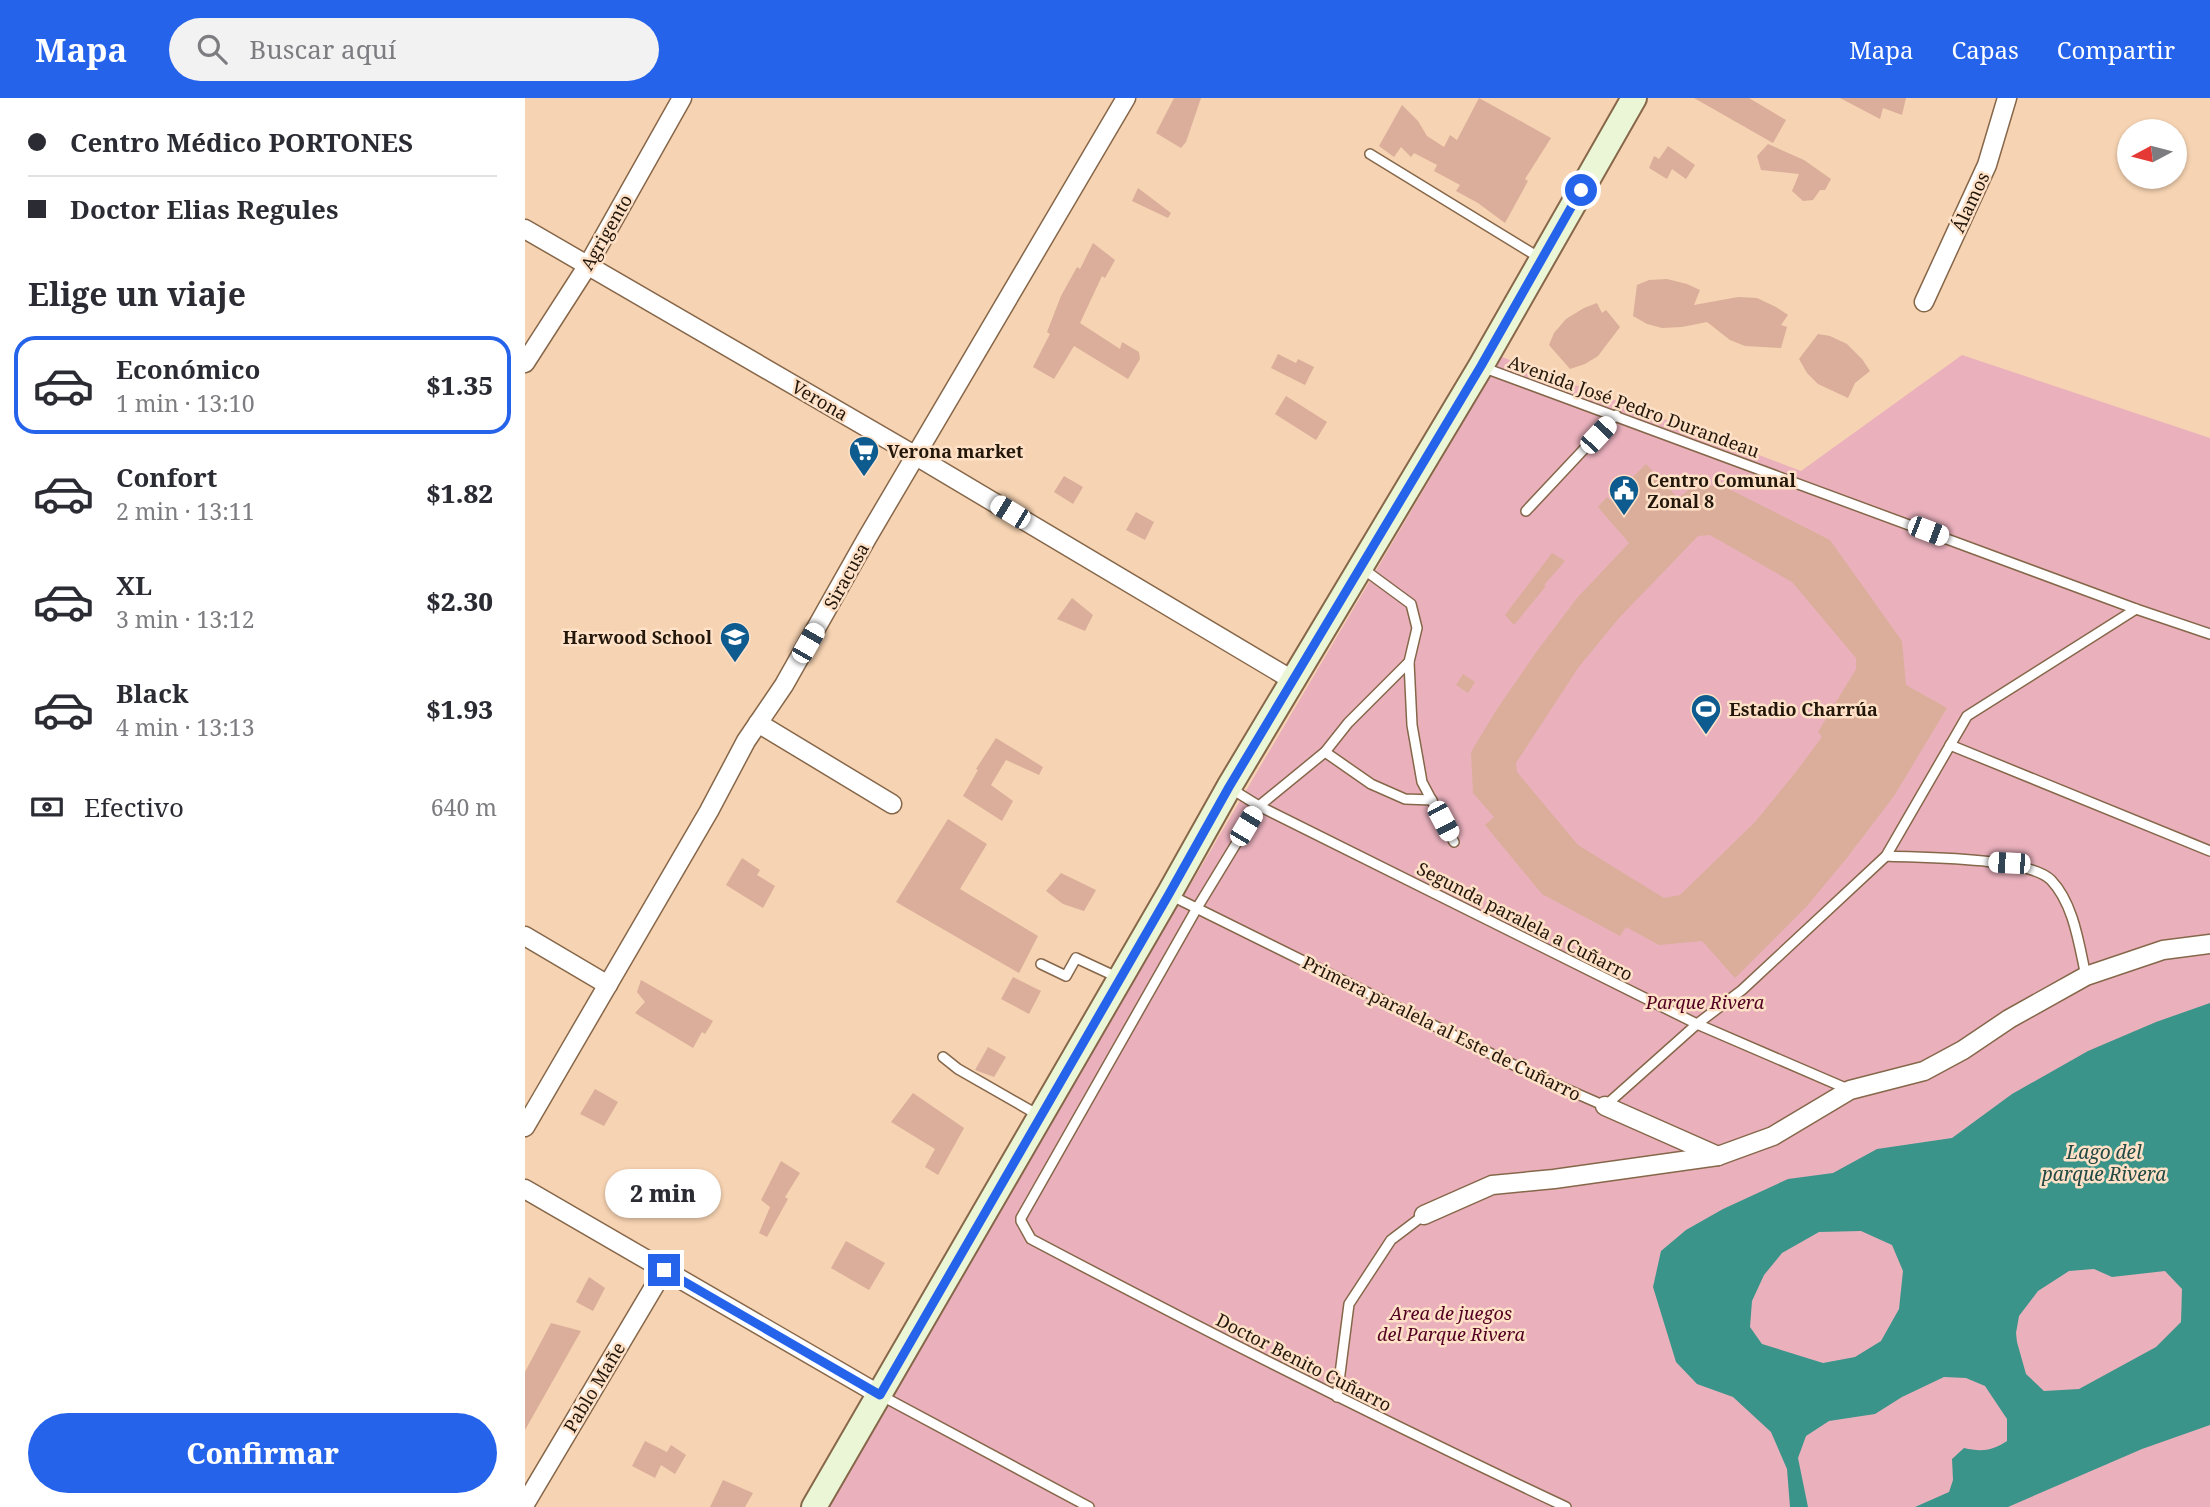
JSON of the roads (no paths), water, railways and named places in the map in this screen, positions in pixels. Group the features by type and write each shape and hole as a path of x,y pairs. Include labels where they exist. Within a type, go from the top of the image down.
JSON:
{"street":[{"name":"Agrigento","path":"525,363 588,265 682,98"},
{"name":"Siracusa","path":"525,1128 709,811 746,741 784,685 1126,98"},
{"path":"814,1507 1229,787 1481,366 1634,98"},
{"name":"Álamos","path":"1924,302 1987,165 2007,98"},
{"name":"Verona","path":"525,229 916,456 1294,681"},
{"path":"758,723 893,804"},
{"path":"525,936 608,985"},
{"path":"1424,1215 1492,1185 1554,1180 1718,1156 1773,1136 1850,1090 1924,1071 2086,976 2164,950 2210,944"},
{"name":"Primera paralela al Este de Cuñarro","path":"1605,1106 1718,1156"},
{"path":"525,1189 880,1395"},
{"name":"Pablo Mañe","path":"525,1504 532,1479 664,1270"}],"lane":[{"path":"1370,154 1542,259"},
{"name":"Avenida José Pedro Durandeau","path":"1481,366 2210,634"},
{"path":"1526,512 1616,415"},
{"path":"1360,567 1411,604 1417,628 1409,662 1412,724 1422,782 1454,842"},
{"path":"1605,1106 1697,1024 1742,989 1886,856 1967,716 2136,609"},
{"path":"1197,908 1259,806 1325,752 1348,723 1409,662"},
{"path":"1950,745 2210,851"},
{"path":"1325,752 1371,784 1405,799 1432,800"},
{"name":"Segunda paralela a Cuñarro","path":"1229,787 1259,806 1697,1024 1850,1090"},
{"path":"1886,856 2009,863 2049,878 2066,903 2080,946 2086,976"},
{"name":"Primera paralela al Este de Cuñarro","path":"1169,894 1532,1074 1605,1106"},
{"name":"Doctor Benito Cuñarro","path":"1197,908 1021,1218 1022,1225 1031,1238 1337,1397 1566,1507"},
{"path":"1041,964 1066,976 1076,958 1120,979"},
{"path":"943,1057 958,1069 1041,1117"},
{"path":"1337,1397 1349,1304 1391,1240 1424,1215"},
{"path":"880,1395 1090,1507"},
{"path":"1068,1495 1075,1507"}],"water":[{"name":"Lago del parque Rivera","path":"2210,1003 2210,1425 2142,1449 2008,1507 1915,1507 1949,1492 1953,1480 1952,1459 1964,1448 1986,1450 2007,1441 2007,1419 1985,1386 1966,1378 1944,1377 1902,1397 1875,1414 1829,1421 1806,1436 1798,1458 1808,1507 1790,1507 1787,1469 1771,1432 1733,1397 1697,1384 1676,1362 1653,1287 1661,1251 1686,1230 1723,1209 1788,1179 1833,1173 1877,1149 1952,1138 2012,1094 2088,1051","holes":["1861,1231 1892,1245 1903,1271 1899,1309 1881,1341 1855,1357 1823,1363 1762,1344 1750,1327 1752,1301 1764,1275 1782,1253 1819,1232","2094,1269 2112,1277 2165,1271 2182,1289 2181,1322 2156,1347 2079,1389 2044,1391 2026,1374 2017,1342 2019,1316 2038,1291 2069,1271"]}],"place":[{"name":"Verona market","path":"864,478"},
{"name":"Centro Comunal Zonal 8","path":"1624,517"},
{"name":"Harwood School","path":"735,664"},
{"name":"Estadio Charrúa","path":"1706,736"}],"park label":[{"name":"Parque Rivera","path":"1705,1002"},
{"name":"Area de juegos del Parque Rivera","path":"1451,1323"}]}
